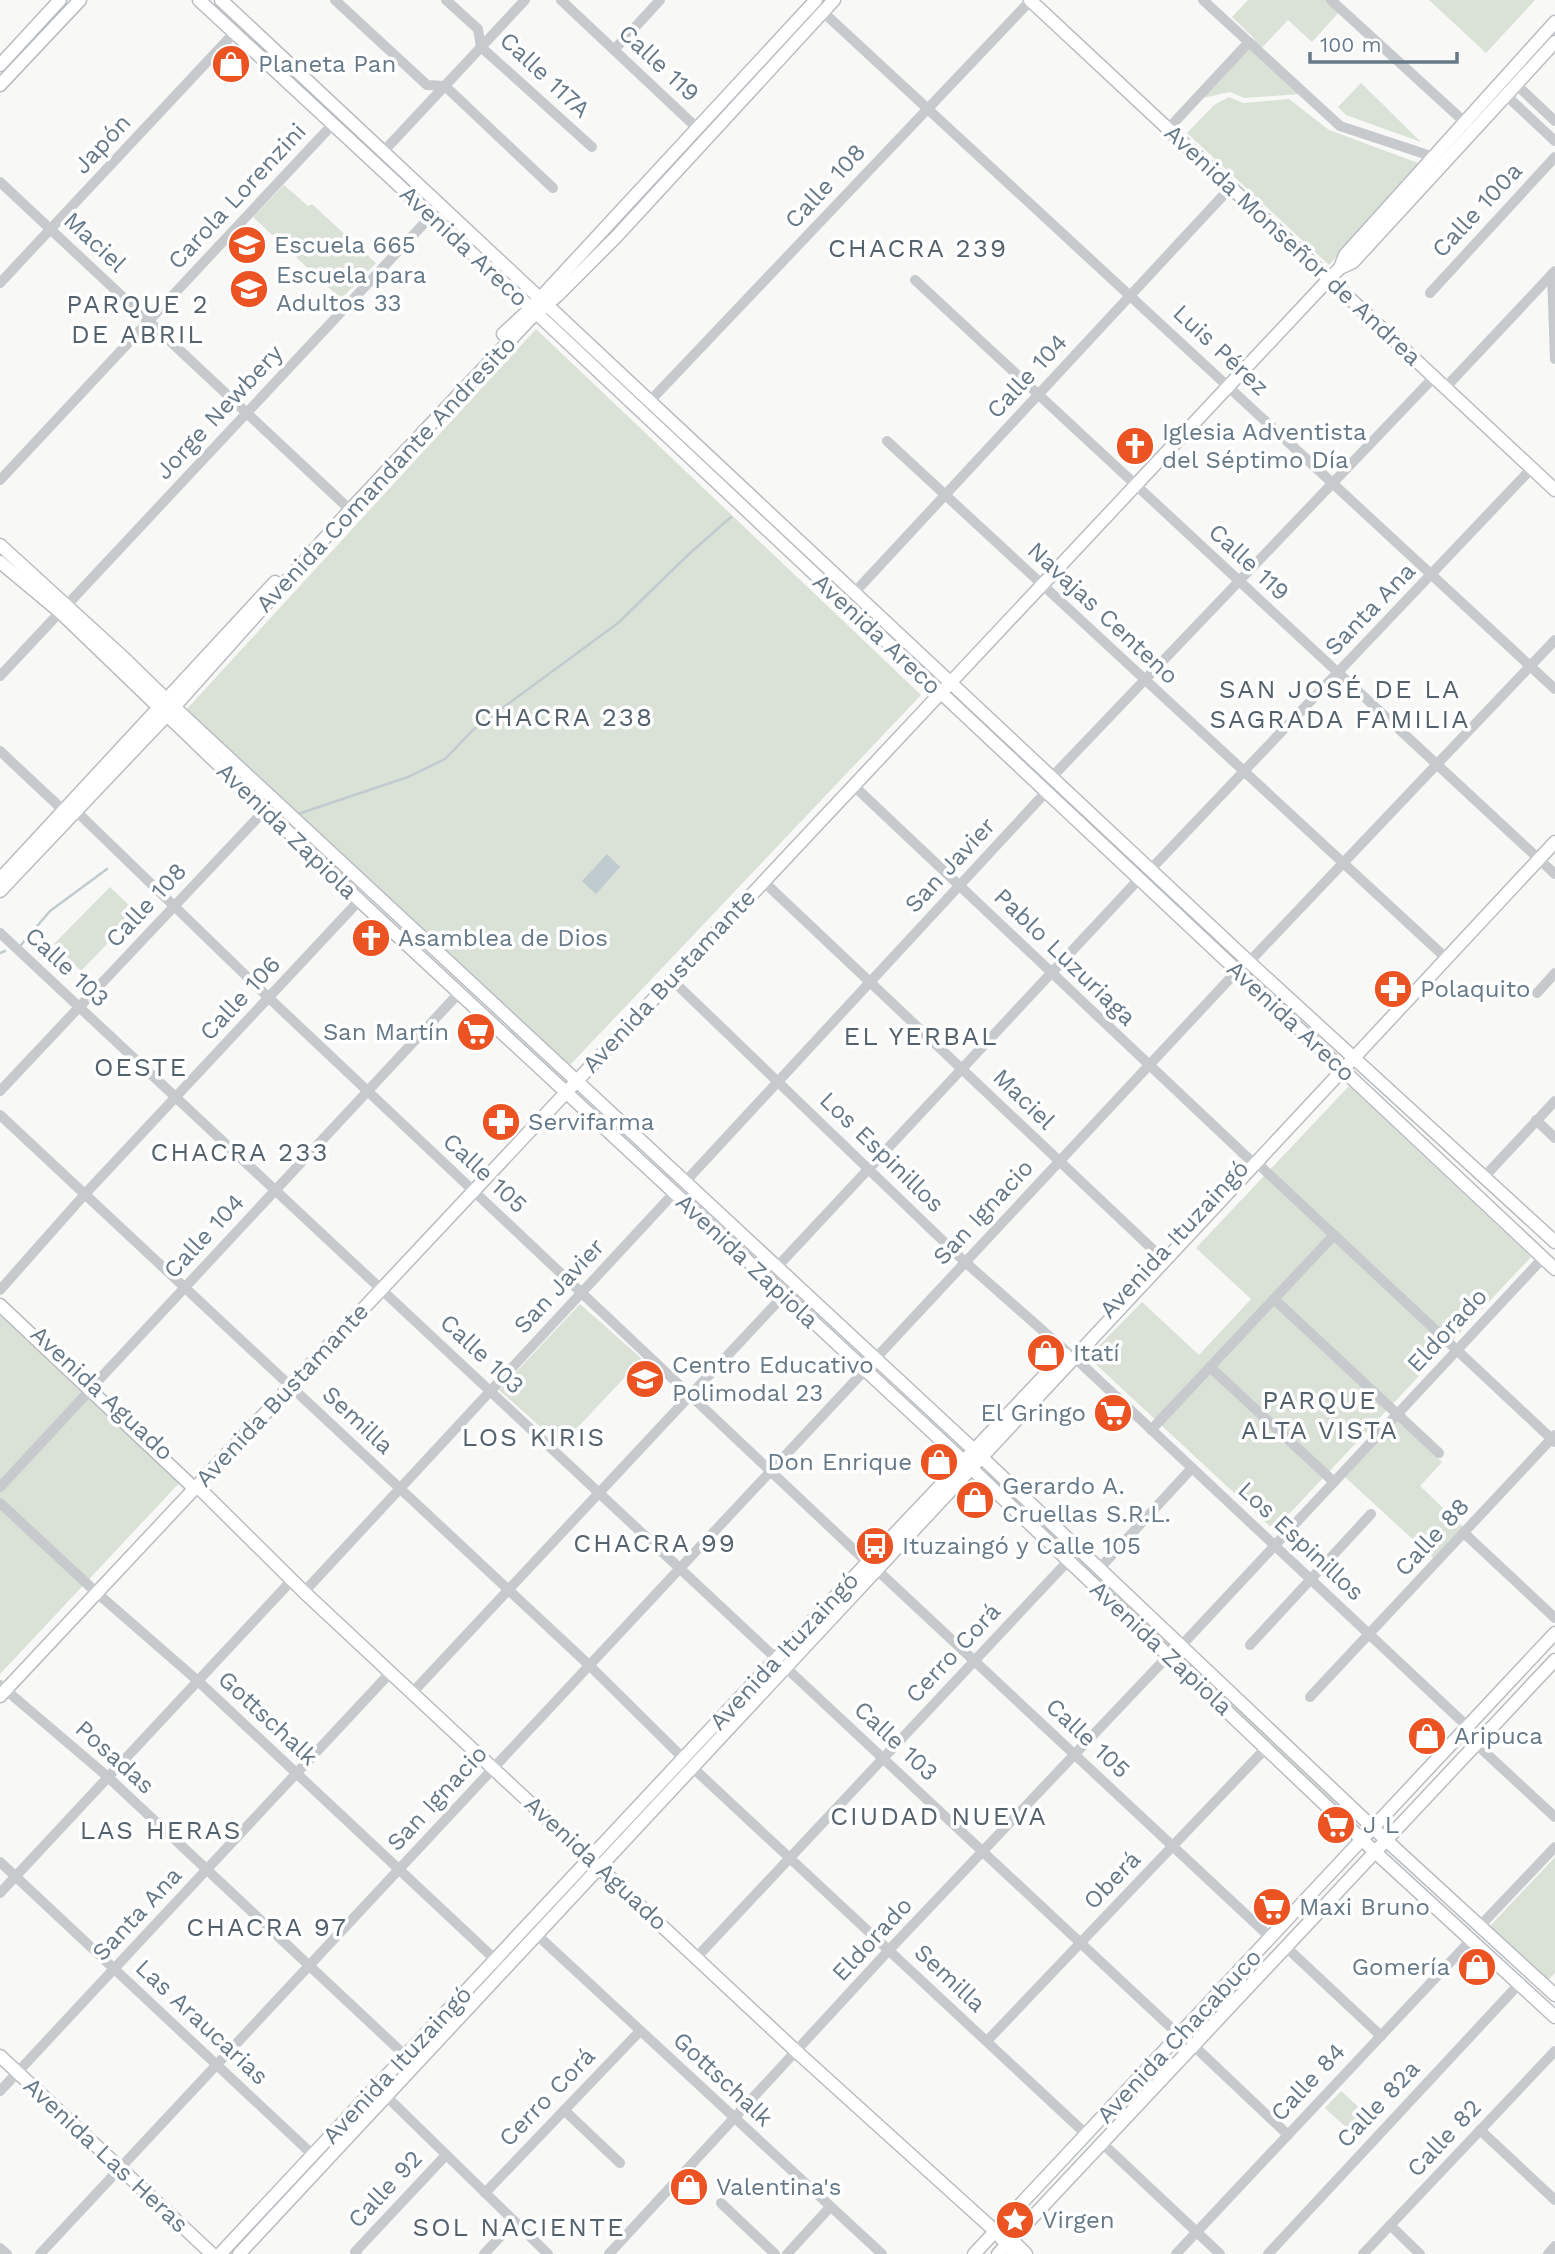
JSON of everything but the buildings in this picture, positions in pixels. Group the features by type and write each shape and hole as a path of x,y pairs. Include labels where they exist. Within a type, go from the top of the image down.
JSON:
{"main road":[{"path":"0,65 60,0"},
{"path":"0,85 80,0"},
{"name":"Avenida Areco","path":"199,0 431,216 650,401 1555,1242"},
{"name":"Avenida Areco","path":"221,0 383,152 941,694 1555,1269"},
{"name":"Avenida Comandante Andresito","path":"0,891 70,811 350,510 816,0"},
{"name":"Avenida Comandante Andresito","path":"167,707 345,505 523,313 558,295 668,183 834,0"},
{"name":"Avenida Monseñor de Andrea","path":"1030,0 1555,490"},
{"name":"Avenida Bustamante","path":"2,1690 198,1487 290,1385 1329,279 1340,268 1353,262 1470,127 1502,79 1555,22"},
{"name":"Avenida Bustamante","path":"1340,268 1345,255 1434,158 1512,89 1555,42"},
{"name":"Avenida Zapiola","path":"0,545 167,707 286,811 1555,1995"},
{"name":"Avenida Zapiola","path":"0,562 63,609"},
{"name":"Avenida Zapiola","path":"167,707 270,814 360,901 967,1465 1375,1852 1555,2017"},
{"name":"Avenida Comandante Andresito","path":"0,879 70,811"},
{"name":"Avenida Ituzaingó","path":"239,2254 381,2091 1252,1160 1354,1056 1555,842"},
{"name":"Avenida Aguado","path":"0,1297 390,1673 797,2052 995,2231 1007,2248 1026,2254"},
{"name":"Avenida Aguado","path":"0,1305 92,1387"},
{"name":"Avenida Chacabuco","path":"974,2254 1555,1633"},
{"name":"Avenida Chacabuco","path":"1007,2248 1555,1660"},
{"name":"Avenida Ituzaingó","path":"500,1964 537,1934 595,1862"},
{"name":"Avenida Las Heras","path":"0,2056 212,2254"},
{"name":"Avenida Ituzaingó","path":"220,2254 313,2155 381,2091"}],"street":[{"path":"335,0 427,85 445,86 553,188"},
{"name":"Calle 117A","path":"446,0 478,30 481,47 593,148"},
{"path":"383,152 525,0"},
{"name":"Calle 119","path":"561,0 697,128"},
{"path":"614,50 660,0"},
{"name":"Calle 108","path":"650,401 1030,0"},
{"path":"1203,0 1340,126 1434,158"},
{"path":"1332,1 1470,127"},
{"path":"823,12 929,108"},
{"name":"Japón","path":"0,283 234,33"},
{"path":"1168,129 1249,42"},
{"path":"1502,79 1512,89 1520,89 1555,121"},
{"path":"1512,89 1510,99 1555,141"},
{"name":"Luis Pérez","path":"929,108 1555,689"},
{"name":"Carola Lorenzini","path":"0,480 332,125"},
{"name":"Calle 100a","path":"1430,293 1555,157"},
{"name":"Maciel","path":"0,183 345,505"},
{"name":"Calle 104","path":"855,593 1231,187"},
{"name":"Jorge Newbery","path":"0,676 431,216"},
{"path":"1554,272 1555,359"},
{"path":"1445,388 1554,272"},
{"name":"Calle 119","path":"915,280 1555,874"},
{"path":"1052,777 1434,377"},
{"name":"Navajas Centeno","path":"887,441 1446,958"},
{"name":"Santa Ana","path":"1151,869 1532,468"},
{"path":"1250,961 1555,640"},
{"name":"Calle 105","path":"0,751 70,811 173,907 770,1471 1271,1938"},
{"name":"Pablo Luzuriaga","path":"853,785 1148,1066 1554,1439"},
{"name":"San Javier","path":"685,1182 1046,792"},
{"name":"Calle 108","path":"0,1091 173,907 270,814"},
{"path":"776,1267 1139,879"},
{"name":"Maciel","path":"763,881 1161,1258"},
{"name":"Calle 106","path":"0,1290 85,1194 370,889"},
{"name":"Calle 103","path":"0,933 1180,2036"},
{"name":"San Ignacio","path":"875,1359 1237,971"},
{"path":"1537,993 1555,973"},
{"name":"Los Espinillos","path":"671,979 965,1262 1070,1355 1468,1727"},
{"name":"Calle 104","path":"0,1487 459,993"},
{"path":"1485,1176 1555,1101"},
{"name":"Semilla","path":"0,1115 589,1665 687,1763 1087,2135"},
{"path":"1536,1120 1555,1138"},
{"name":"San Javier","path":"304,1592 674,1193"},
{"path":"1151,1430 1334,1235"},
{"name":"Eldorado","path":"1181,1646 1543,1258"},
{"path":"412,1693 784,1295"},
{"path":"1274,1299 1439,1453"},
{"path":"1210,1367 1334,1482"},
{"name":"San Ignacio","path":"40,2254 864,1370"},
{"name":"Calle 88","path":"1310,1698 1554,1439"},
{"path":"1099,1569 1192,1468"},
{"name":"Gottschalk","path":"0,1503 198,1681 500,1964"},
{"path":"1250,1645 1371,1514"},
{"path":"1464,1533 1555,1618"},
{"name":"Cerro Corá","path":"696,1958 1068,1561"},
{"path":"0,1893 292,1580"},
{"name":"Eldorado","path":"609,2254 889,1951 1168,1656"},
{"name":"Santa Ana","path":"0,2091 390,1673"},
{"name":"Posadas","path":"2,1690 108,1777 410,2060"},
{"path":"1476,1744 1555,1817"},
{"name":"Oberá","path":"987,2041 1267,1747"},
{"path":"1480,1926 1555,1847"},
{"name":"Las Araucarias","path":"0,1862 313,2155"},
{"name":"Gottschalk","path":"537,1934 882,2254"},
{"name":"Calle 84","path":"1176,2254 1471,1940"},
{"path":"1286,1947 1381,2036"},
{"name":"Calle 82a","path":"1268,2254 1520,1983"},
{"name":"Cerro Corá","path":"485,2193 640,2031"},
{"path":"1194,2046 1288,2135"},
{"name":"Calle 82","path":"1363,2254 1555,2051"},
{"path":"381,2091 548,2254"},
{"path":"564,2110 620,2163"},
{"path":"1480,2130 1555,2200"},
{"path":"1102,2143 1220,2254"},
{"name":"Calle 92","path":"356,2253 446,2155"},
{"path":"721,2203 775,2254"},
{"path":"787,2254 830,2207"},
{"path":"484,2254 514,2222"},
{"path":"1390,2225 1420,2254"},
{"path":"1548,2254 1555,2246"},
{"path":"0,2248 7,2254"}],"shaded area":[{"path":"1248,0 1329,0 1340,11 1312,42 1288,20 1257,53 1301,94 1244,98 1230,92 1198,99 1255,39 1232,17"},
{"path":"1429,0 1535,0 1486,53"},
{"path":"1361,83 1421,142 1346,115 1338,107"},
{"path":"1229,97 1243,103 1289,99 1329,130 1421,164 1329,265 1187,133 1214,105"},
{"path":"284,185 308,206 312,204 376,263 341,299 253,217"},
{"path":"536,329 921,695 570,1065 185,711"},
{"path":"607,854 620,867 596,894 582,881"},
{"path":"110,887 137,913 81,971 54,944"},
{"path":"1349,1086 1531,1257 1274,1530 1088,1357 1142,1302 1199,1355 1251,1299 1196,1248"},
{"path":"580,1304 642,1359 561,1445 499,1390"},
{"path":"0,1308 183,1479 0,1674"},
{"path":"1397,1420 1442,1462 1420,1486 1463,1527 1433,1558 1345,1477"},
{"path":"989,1471 1355,1818 1352,1821 984,1476"},
{"path":"1555,1857 1555,1973 1548,1980 1490,1926"},
{"path":"1341,2091 1375,2122 1359,2139 1325,2108"},
{"path":"370,2097 374,2100 232,2254 224,2254"}],"waterway":[{"path":"295,815 408,777 445,759 474,729 618,623 731,517"},
{"path":"21,945 50,911 107,869"},
{"path":"0,953 5,951"}],"place":[{"name":"Planeta Pan","path":"231,64"},
{"name":"Escuela 665","path":"247,245"},
{"name":"Escuela para Adultos 33","path":"249,289"},
{"name":"Iglesia Adventista del Séptimo Día","path":"1135,446"},
{"name":"Asamblea de Dios","path":"371,938"},
{"name":"Polaquito","path":"1393,989"},
{"name":"San Martín","path":"476,1032"},
{"name":"Servifarma","path":"501,1122"},
{"name":"Itatí","path":"1046,1353"},
{"name":"Centro Educativo Polimodal 23","path":"645,1379"},
{"name":"El Gringo","path":"1113,1413"},
{"name":"Don Enrique","path":"939,1462"},
{"name":"Gerardo A. Cruellas S.R.L.","path":"975,1500"},
{"name":"Ituzaingó y Calle 105","path":"875,1546"},
{"name":"Aripuca","path":"1427,1736"},
{"name":"J L","path":"1336,1825"},
{"name":"Maxi Bruno","path":"1272,1907"},
{"name":"Gomería","path":"1477,1967"},
{"name":"Valentina's","path":"689,2187"},
{"name":"Virgen","path":"1015,2220"}],"district":[{"name":"CHACRA 239","path":"918,248"},
{"name":"PARQUE 2 DE ABRIL","path":"138,319"},
{"name":"SAN JOSÉ DE LA SAGRADA FAMILIA","path":"1340,704"},
{"name":"CHACRA 238","path":"564,717"},
{"name":"EL YERBAL","path":"921,1036"},
{"name":"OESTE","path":"141,1067"},
{"name":"CHACRA 233","path":"240,1152"},
{"name":"PARQUE ALTA VISTA","path":"1320,1415"},
{"name":"LOS KIRIS","path":"534,1437"},
{"name":"CHACRA 99","path":"655,1543"},
{"name":"CIUDAD NUEVA","path":"939,1816"},
{"name":"LAS HERAS","path":"161,1830"},
{"name":"CHACRA 97","path":"267,1927"},
{"name":"SOL NACIENTE","path":"519,2227"}]}
